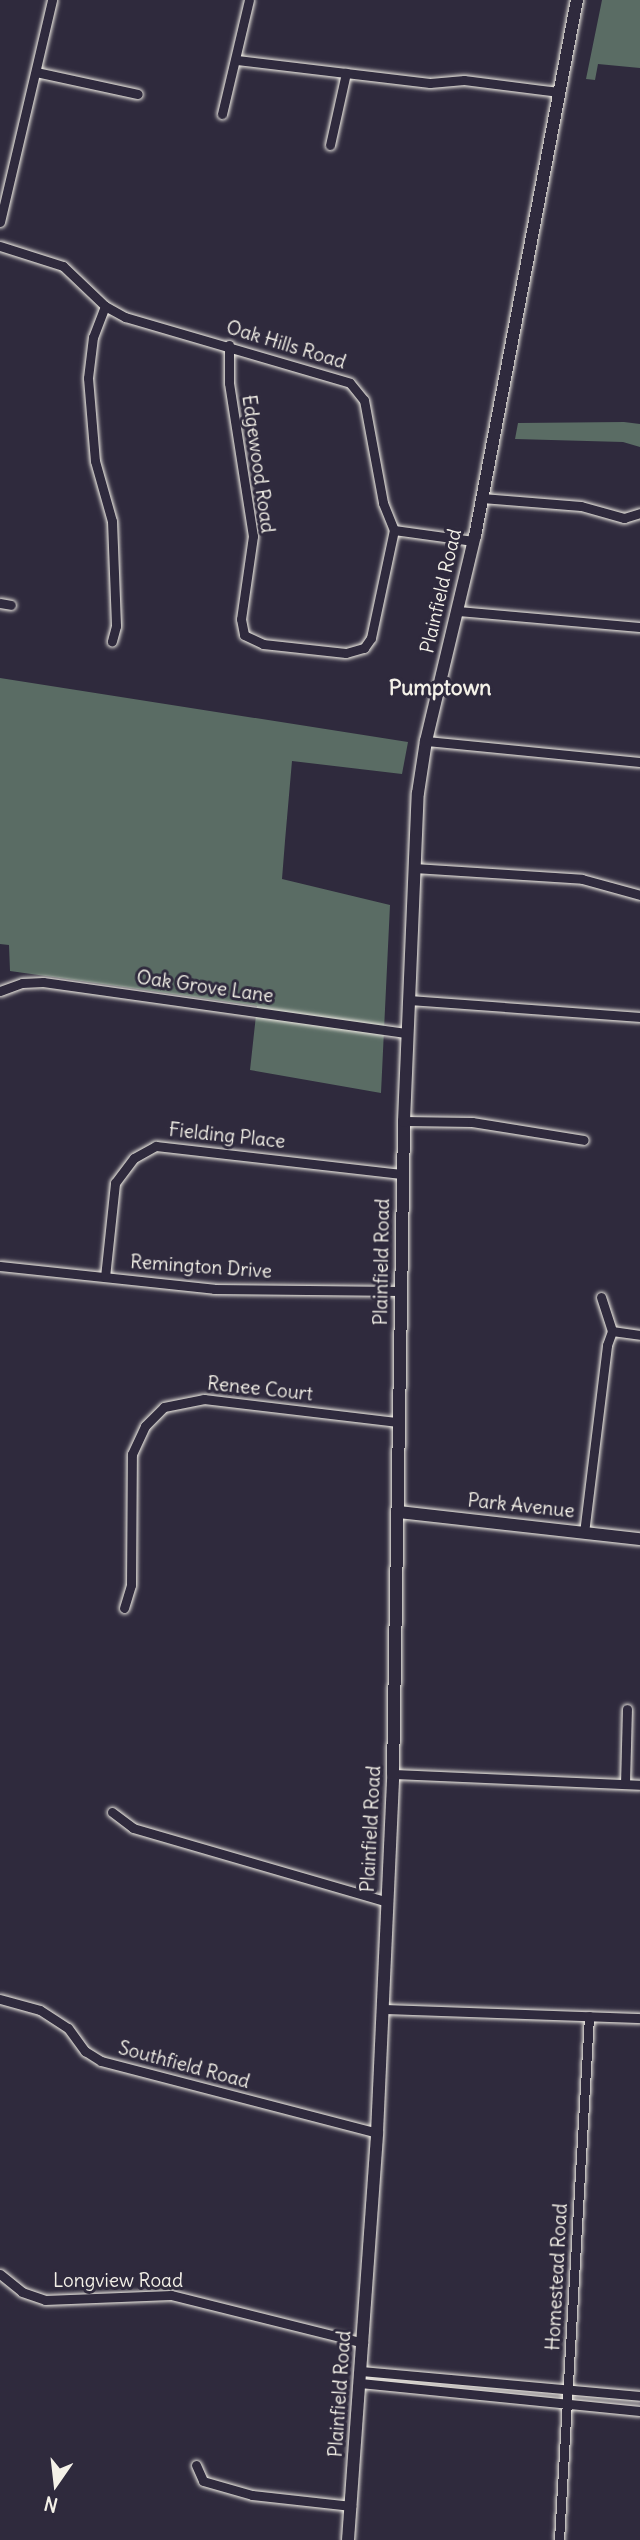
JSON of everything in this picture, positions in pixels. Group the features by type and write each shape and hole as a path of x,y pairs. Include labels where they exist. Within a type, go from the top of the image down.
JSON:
{"street":[{"path":"0,222 52,0"},
{"path":"222,114 237,60 249,0"},
{"name":"Plainfield Road","path":"348,2540 377,2133 393,1774 404,1121 414,868 426,741 482,498 577,0"},
{"path":"237,60 346,73 559,92"},
{"path":"36,72 138,94"},
{"path":"330,145 346,73"},
{"name":"Oak Hills Road","path":"0,246 63,266 105,306 125,317 337,378 358,390 367,412 383,503 394,530"},
{"path":"105,306 93,337 88,378 95,461 112,521 116,626 111,641"},
{"name":"Edgewood Road","path":"229,345 230,390 253,536 241,619 244,635 263,644 332,652 364,648 371,638 394,530"},
{"path":"482,498 582,506 624,518 640,513"},
{"path":"394,530 473,541"},
{"path":"0,603 11,605"},
{"path":"457,611 640,627"},
{"path":"426,741 640,762"},
{"path":"414,868 582,880 640,895"},
{"name":"Oak Grove Lane","path":"0,991 22,983 43,982 407,1033"},
{"path":"409,1000 640,1017"},
{"path":"404,1121 472,1122 584,1140"},
{"name":"Fielding Place","path":"105,1277 115,1183 134,1158 156,1146 403,1174"},
{"name":"Remington Drive","path":"0,1266 214,1289 401,1291"},
{"path":"583,1533 607,1345 612,1331 601,1297"},
{"path":"612,1331 640,1335"},
{"name":"Renee Court","path":"124,1608 131,1584 132,1454 140,1434 164,1407 204,1399 398,1422"},
{"name":"Park Avenue","path":"398,1512 640,1539"},
{"path":"625,1784 627,1709"},
{"path":"393,1774 640,1785"},
{"path":"112,1812 133,1828 387,1902"},
{"name":"Southfield Road","path":"0,1998 40,2010 68,2028 85,2051 101,2061 377,2133"},
{"path":"382,2009 640,2018"},
{"name":"Homestead Road","path":"559,2540 589,2016"},
{"name":"Longview Road","path":"0,2274 22,2292 45,2300 171,2295 363,2343"},
{"path":"361,2377 640,2396"},
{"path":"361,2377 640,2411"},
{"path":"196,2465 203,2481 252,2495 351,2505"}],"green space":[{"path":"602,0 640,0 640,68 598,64 595,80 586,79"},
{"path":"518,423 640,424 640,447 623,442 515,439"},
{"path":"0,678 408,742 402,774 292,761 282,879 390,905 381,1093 250,1070 257,1006 10,971 9,945 0,944"}],"district":[{"name":"Pumptown","path":"440,688"}]}
